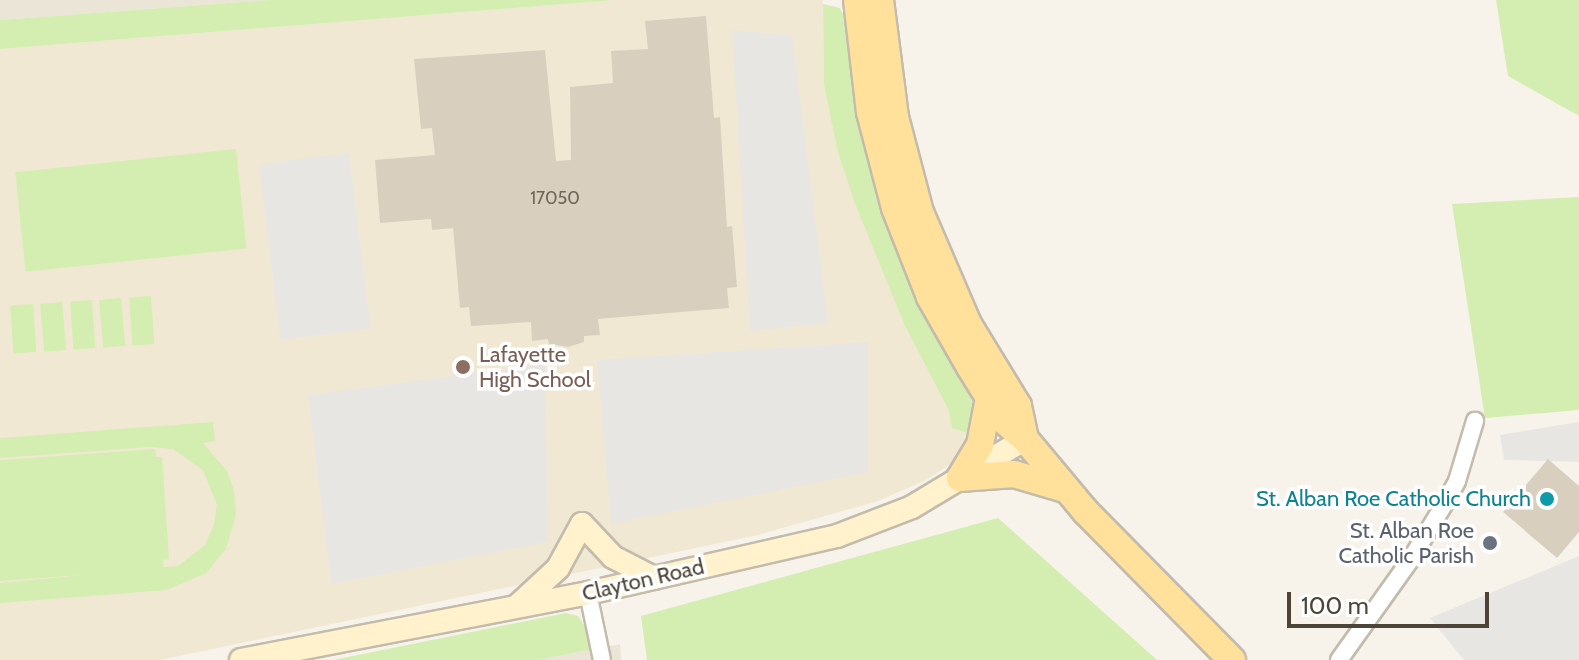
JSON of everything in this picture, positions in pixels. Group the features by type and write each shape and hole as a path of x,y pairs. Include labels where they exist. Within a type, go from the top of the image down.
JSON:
{"main road":[{"path":"857,0 870,112 895,208 930,297 1002,419 1025,439 1065,489 1232,660"},
{"path":"880,0 895,117 920,212 968,324 1018,406 1025,439"},
{"path":"960,478 980,445 989,398"},
{"name":"Clayton Road","path":"241,660 311,653 837,536 912,507 1025,439"},
{"path":"960,478 1014,474 1065,489"},
{"path":"516,606 558,568 582,524 613,557 654,578"}],"street":[{"path":"1339,660 1411,559 1445,503 1466,456 1475,421"},
{"path":"588,593 602,660"}],"shaded area":[{"path":"0,0 269,0 0,20"},
{"name":"Lafayette High School","path":"614,0 823,0 824,85 837,149 905,326 948,409 952,428 975,436 965,455 926,480 878,501 758,535 160,660 0,660 0,49"},
{"path":"732,30 792,35 828,323 750,331"},
{"path":"349,153 371,329 280,340 259,164"},
{"path":"868,342 868,472 611,524 597,360"},
{"path":"545,364 548,542 331,584 308,395"},
{"path":"1579,422 1579,462 1504,460 1500,435"},
{"path":"1579,556 1579,660 1464,660 1430,618"},
{"path":"620,644 621,660 537,660 590,650"}],"green space":[{"path":"269,0 614,0 0,49 0,20"},
{"path":"1496,0 1579,0 1579,116 1508,76"},
{"path":"823,4 840,8 846,20 934,329 971,399 976,415 975,436 952,428 948,409 905,326 854,201 837,149 824,85"},
{"path":"236,149 246,248 26,272 15,172"},
{"path":"1579,197 1579,410 1485,418 1452,204"},
{"path":"151,296 154,344 132,345 129,298"},
{"path":"121,298 125,346 103,348 99,300"},
{"path":"92,300 95,348 73,349 70,302"},
{"path":"62,302 66,350 44,352 40,304"},
{"path":"33,304 36,352 13,353 10,306"},
{"path":"213,422 215,441 203,443 227,471 234,491 236,514 226,549 206,573 167,590 0,603 0,583 178,566 205,545 214,524 217,505 203,470 173,449 150,447 0,458 0,438"},
{"path":"155,449 156,457 162,457 169,559 163,560 164,569 0,581 0,460"},
{"path":"998,518 1157,660 647,660 641,616"},
{"path":"566,613 578,616 586,628 590,650 537,660 333,660"}],"building":[{"name":"Lafayette High School","path":"706,16 714,118 720,117 727,227 732,226 737,287 727,288 729,308 598,319 600,335 584,336 584,342 568,347 549,344 548,339 532,341 531,322 471,326 469,307 460,308 453,228 432,230 431,219 380,223 375,160 435,155 432,128 421,129 414,59 545,50 556,161 571,160 570,87 613,83 611,51 648,49 645,21"},
{"name":"St. Alban Roe Catholic Church","path":"1548,459 1579,486 1579,532 1557,558 1503,512"}],"place":[{"name":"Lafayette High School","path":"463,367"},
{"name":"St. Alban Roe Catholic Church","path":"1547,499"},
{"name":"St. Alban Roe Catholic Parish","path":"1490,543"}]}
